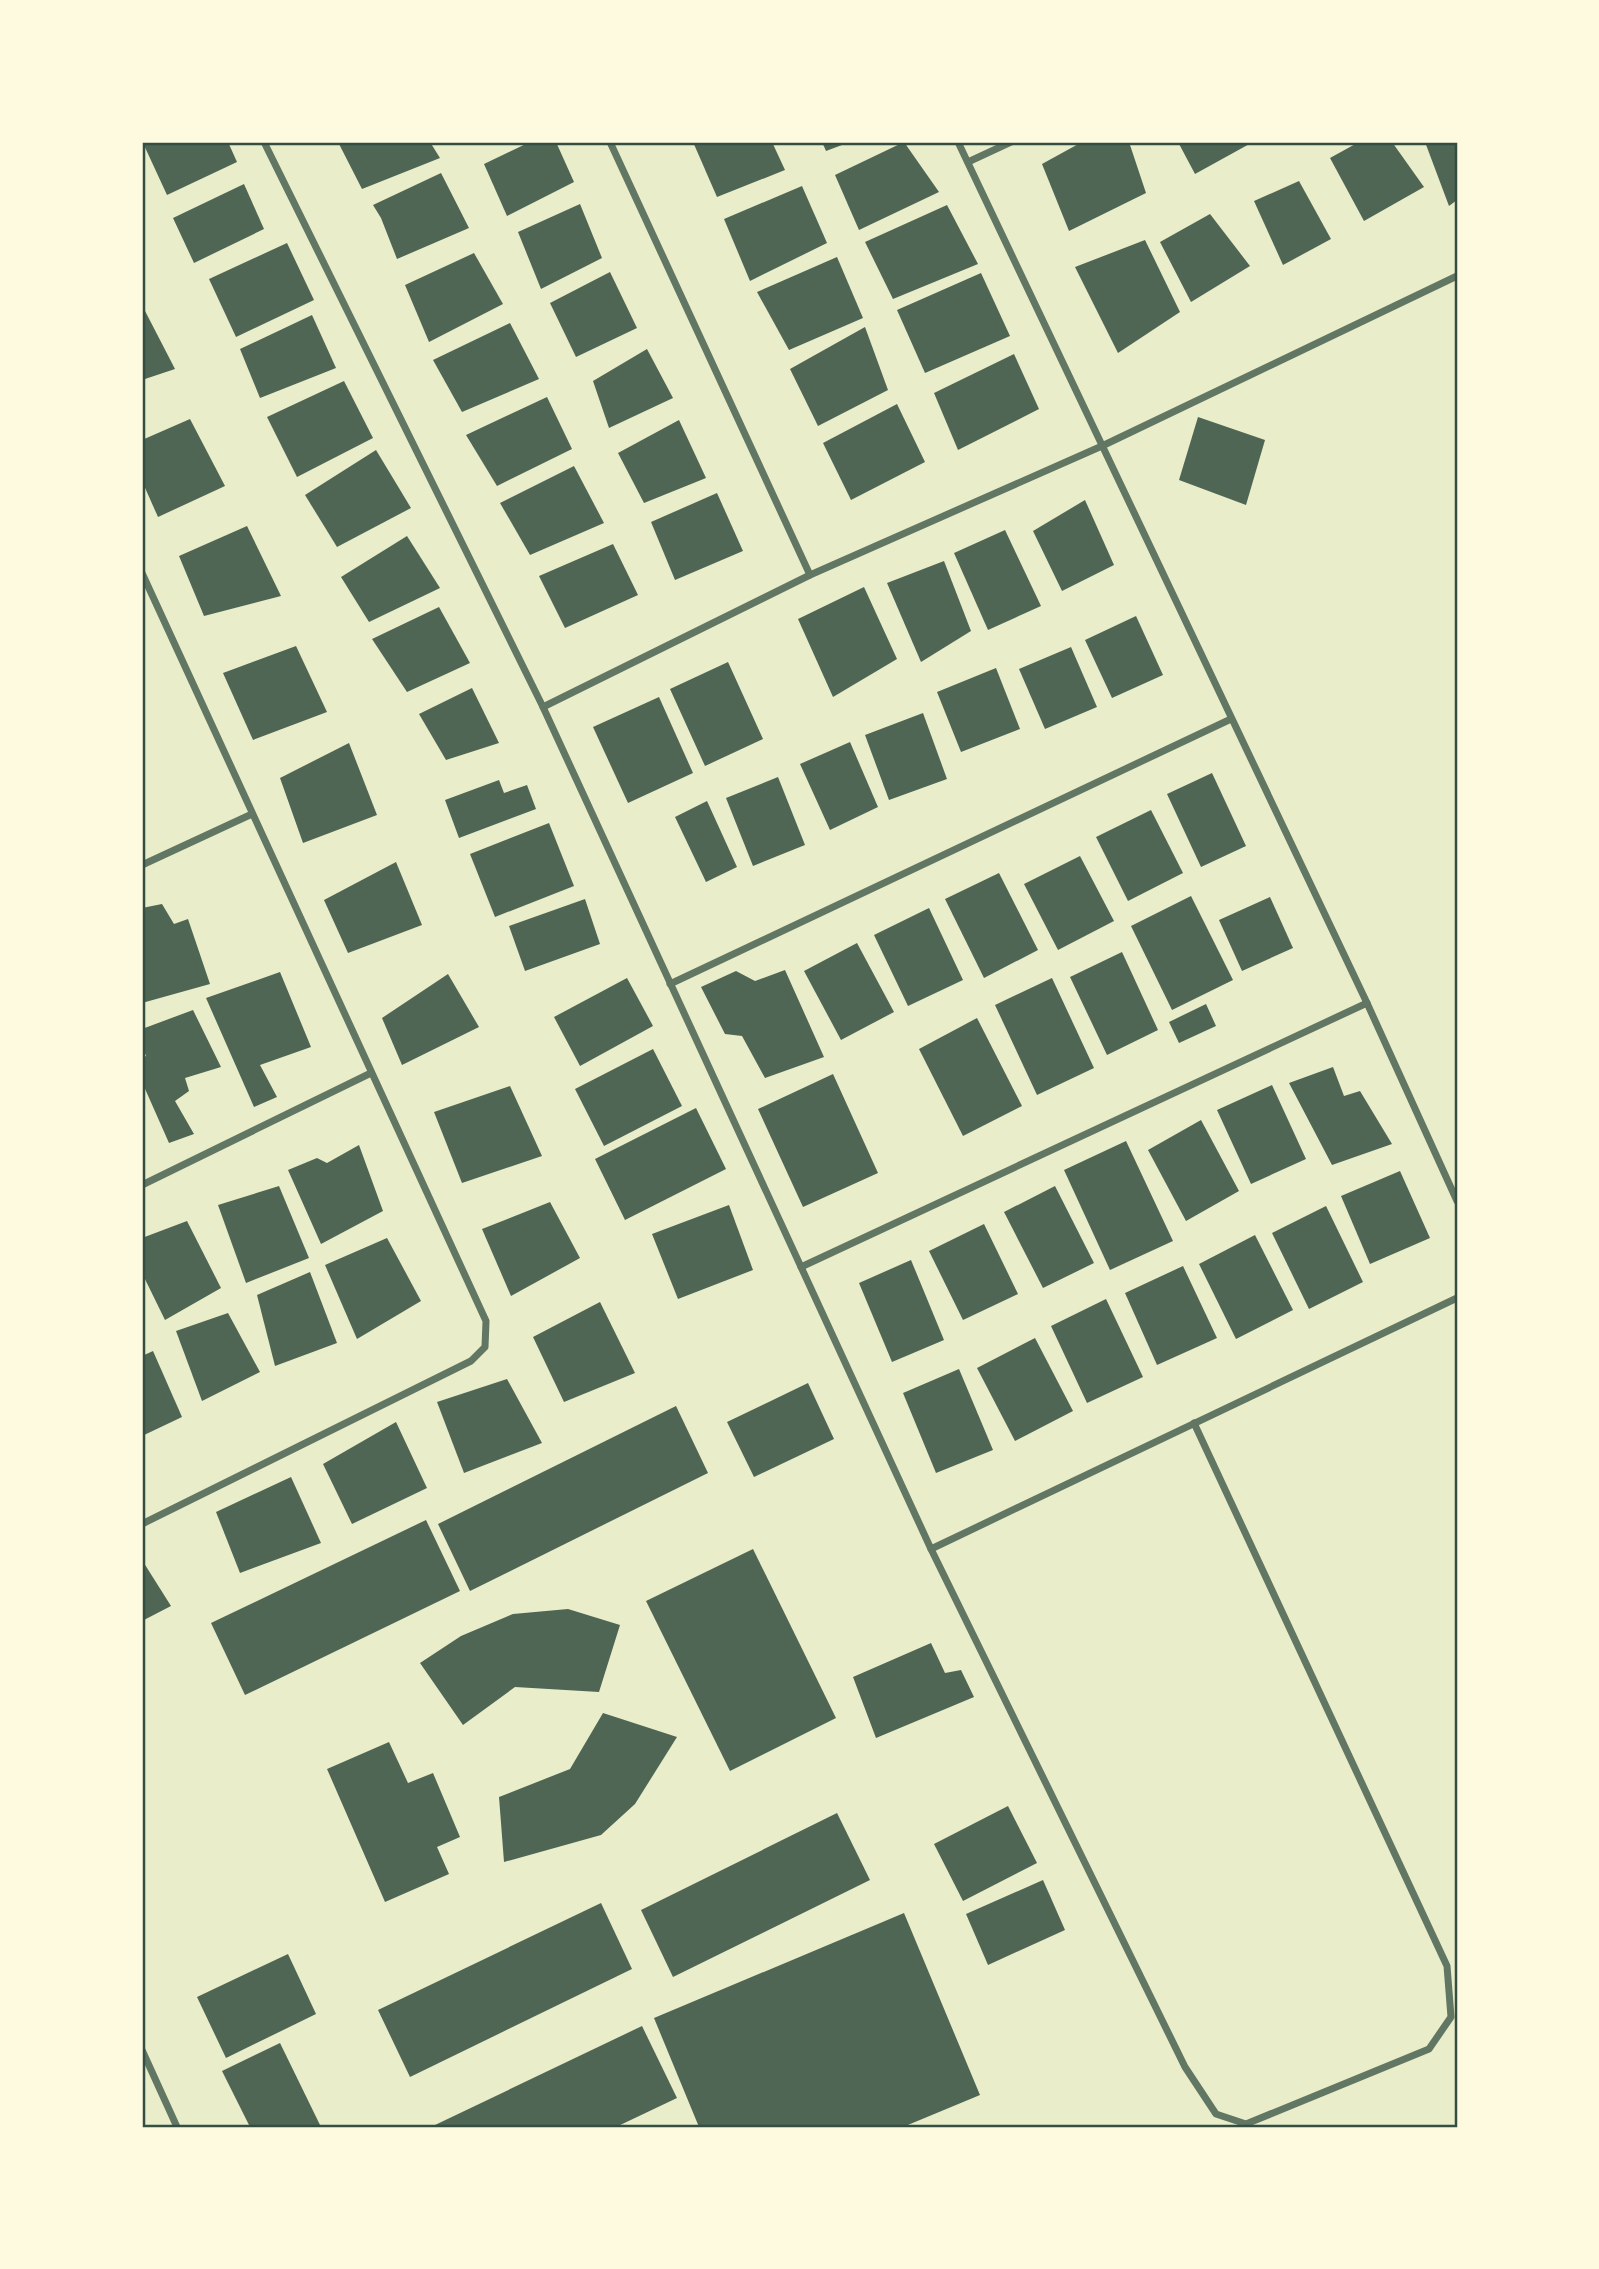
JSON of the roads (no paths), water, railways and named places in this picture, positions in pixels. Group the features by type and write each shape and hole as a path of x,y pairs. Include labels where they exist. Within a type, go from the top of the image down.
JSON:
{"street":[{"path":"264,142 543,707 931,1549 1185,2067 1216,2114 1246,2124 1429,2049 1451,2017 1447,1966 1195,1423"},
{"path":"610,142 810,575"},
{"path":"958,142 1367,1003 1457,1201"},
{"path":"968,162 1011,142"},
{"path":"543,707 810,575 1102,446 1457,276"},
{"path":"142,573 486,1321 485,1346 471,1362 142,1524"},
{"path":"670,984 1231,719"},
{"path":"142,865 253,814"},
{"path":"801,1267 1367,1003"},
{"path":"142,1185 371,1073"},
{"path":"931,1549 1457,1298"},
{"path":"142,2050 177,2127"}]}
